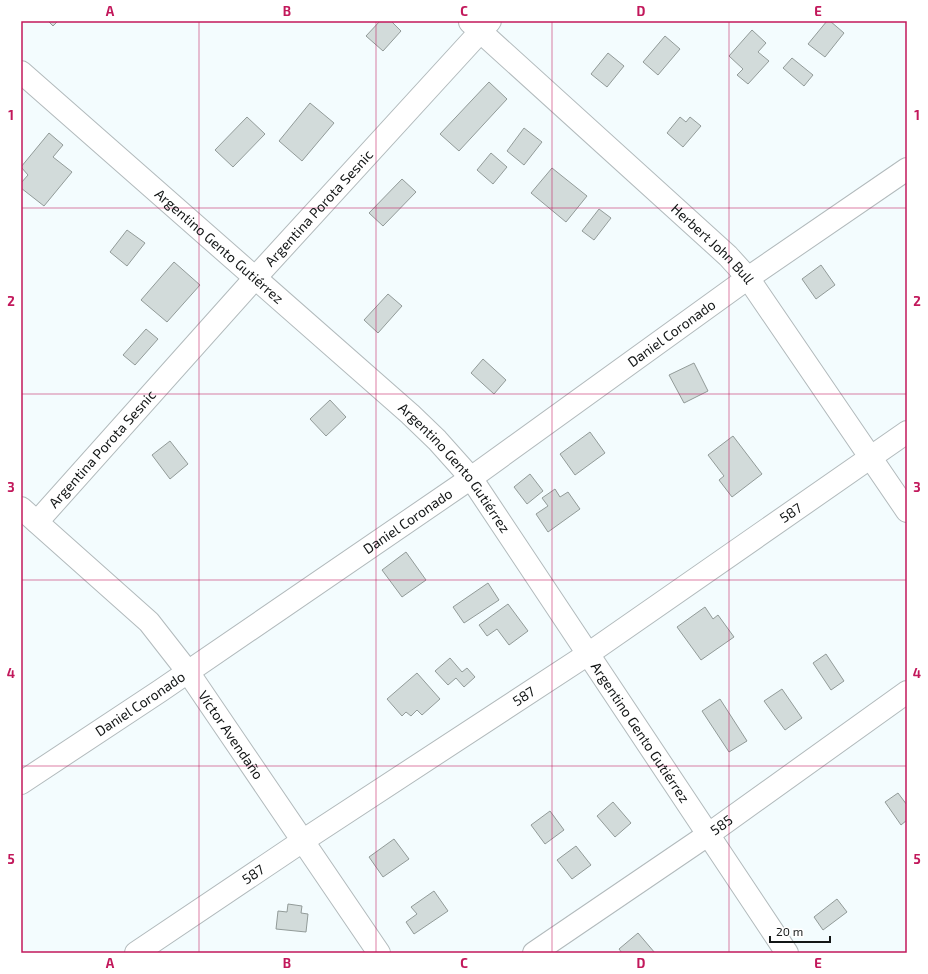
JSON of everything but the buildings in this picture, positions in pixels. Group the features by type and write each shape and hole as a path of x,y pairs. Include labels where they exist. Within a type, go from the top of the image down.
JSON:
{"street":[{"name":"Argentina Porota Sesnic","path":"29,515 255,278 480,24"},
{"name":"Herbert John Bull","path":"480,24 728,256 748,278 907,511"},
{"name":"Argentino Gento Gutiérrez","path":"21,72 416,419 471,478 787,953"},
{"name":"Daniel Coronado","path":"21,783 188,672 471,478 748,278 907,169"},
{"name":"587","path":"136,953 304,840 588,654 907,432"},
{"name":"Víctor Avendaño","path":"29,515 149,622 188,672 304,840 379,953"},
{"name":"585","path":"534,953 709,834 907,692"}]}
